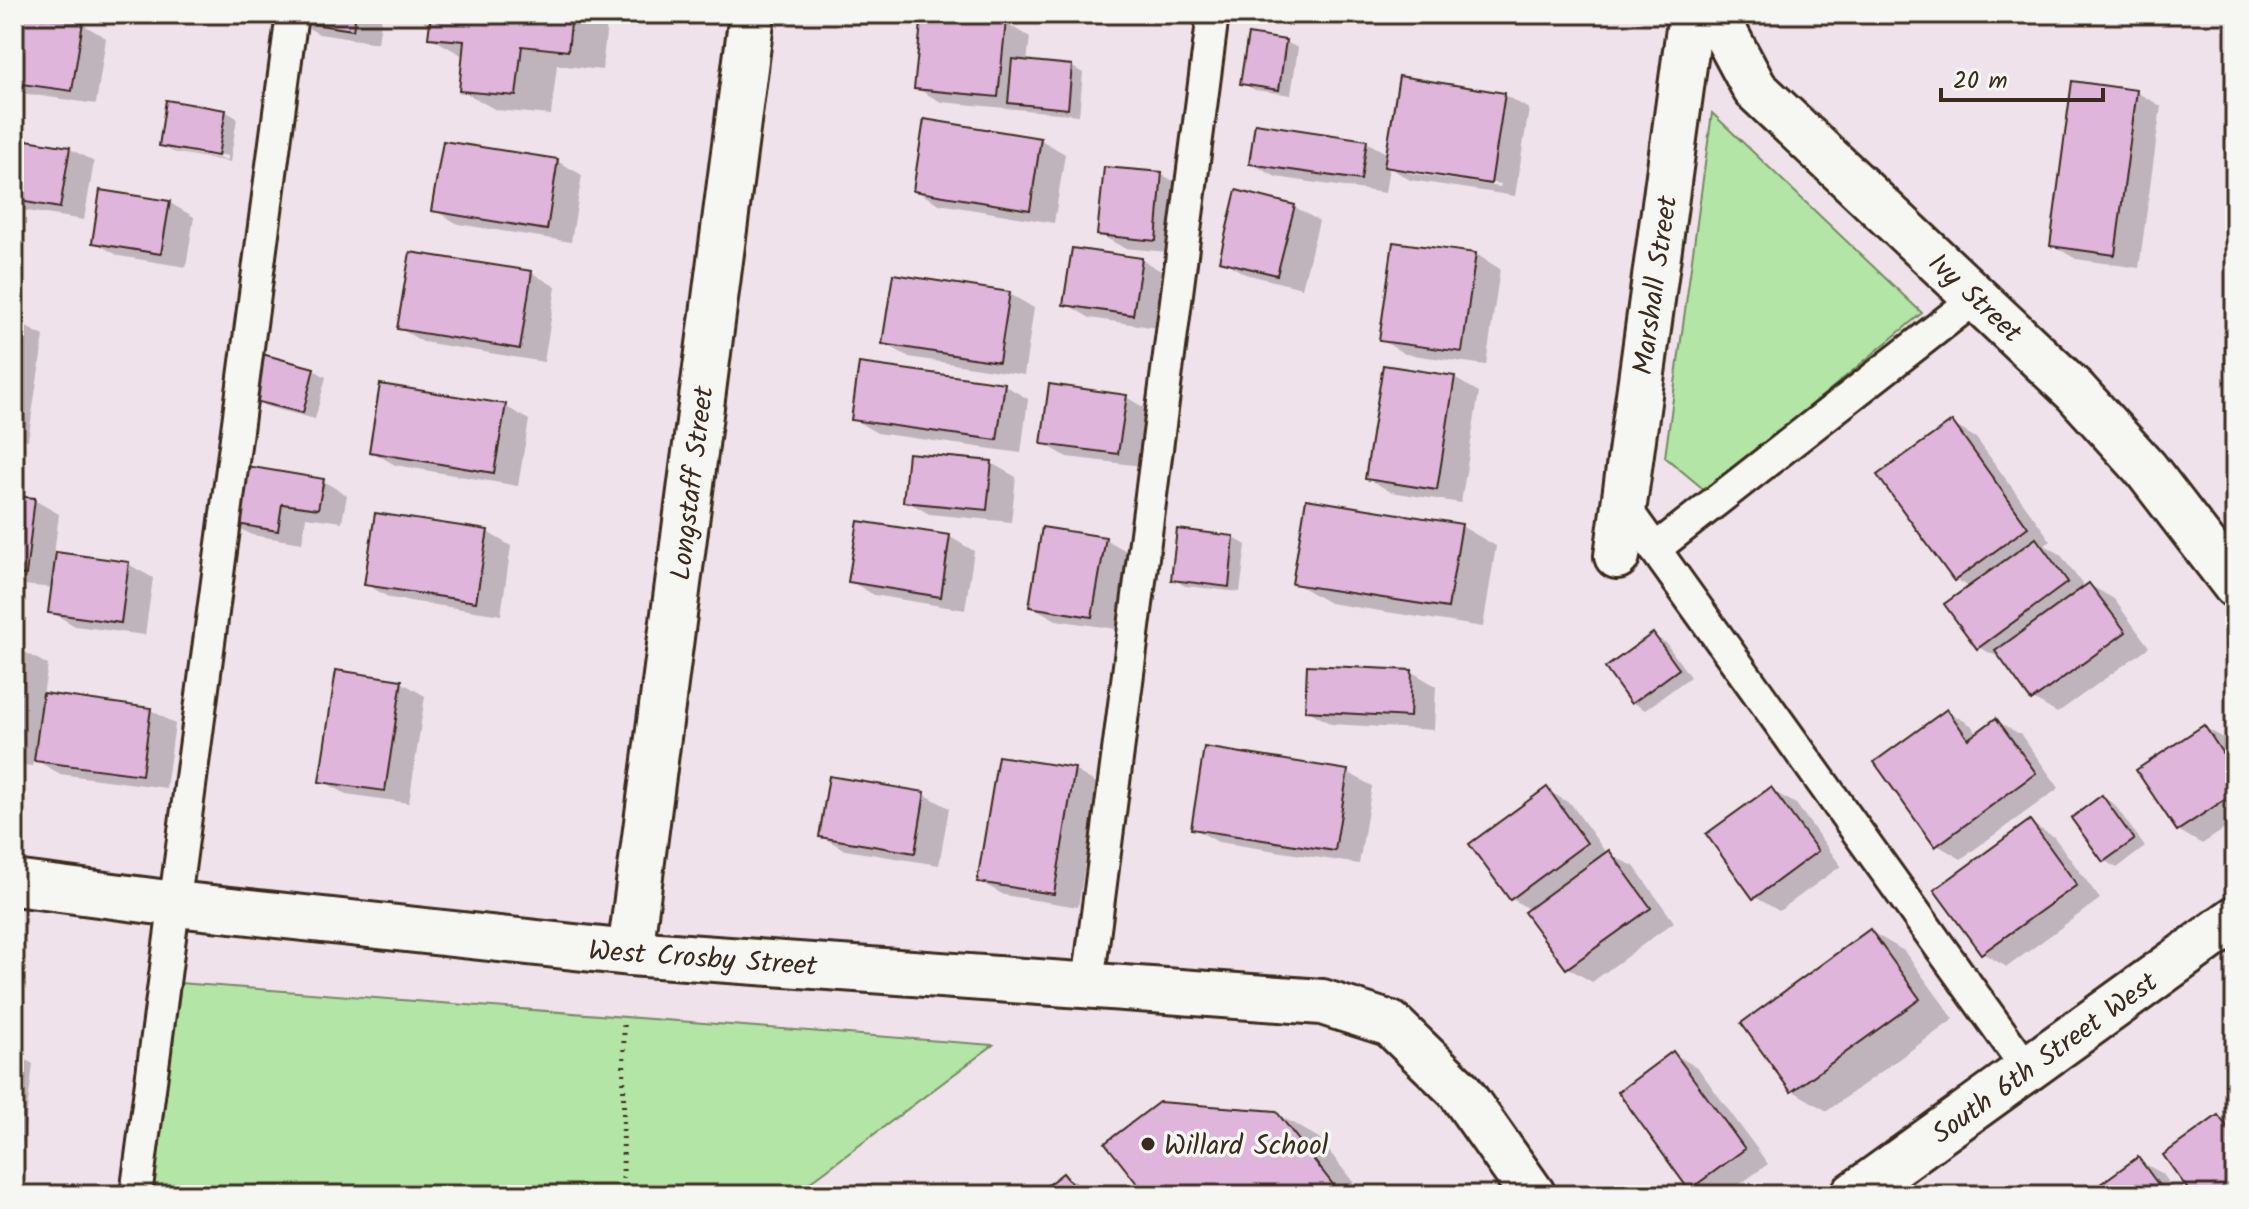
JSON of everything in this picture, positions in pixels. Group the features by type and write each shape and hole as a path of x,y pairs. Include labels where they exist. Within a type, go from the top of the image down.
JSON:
{"street":[{"name":"Longstaff Street","path":"630,953 752,14"},
{"name":"Marshall Street","path":"1636,552 1624,506 1691,14"},
{"name":"Ivy Street","path":"1715,14 1755,89 2075,391 2145,468 2235,585"},
{"name":"West Crosby Street","path":"14,883 175,904 630,953 1322,1002 1391,1024 1459,1090 1533,1195"},
{"name":"South 6th Street West","path":"1853,1195 2235,919"}],"lane":[{"path":"136,1195 292,14"},
{"path":"1088,984 1213,14"},
{"path":"1976,298 1636,552 2028,1070"}],"path":[{"path":"623,1195 624,1021"}],"green space":[{"path":"1712,113 1922,313 1707,492 1665,457"},
{"path":"179,983 993,1045 793,1195 151,1195"}],"building":[{"path":"14,14 83,22 72,91 14,83"},
{"path":"293,14 356,14 353,30 292,21"},
{"path":"431,14 572,14 568,51 522,46 516,96 459,91 464,41 428,38"},
{"path":"922,14 1006,21 998,97 914,89"},
{"path":"1248,34 1286,40 1279,90 1240,84"},
{"path":"1012,59 1072,65 1068,109 1008,103"},
{"path":"1399,76 1505,93 1491,184 1384,167"},
{"path":"2072,81 2137,90 2115,255 2050,246"},
{"path":"166,100 226,110 218,156 159,146"},
{"path":"924,119 1041,138 1030,210 913,191"},
{"path":"1255,123 1367,140 1361,180 1249,164"},
{"path":"14,138 70,147 60,208 14,200"},
{"path":"443,141 558,159 547,230 431,211"},
{"path":"1104,167 1162,172 1156,241 1097,235"},
{"path":"100,190 170,201 161,254 92,243"},
{"path":"1236,190 1295,205 1277,275 1219,261"},
{"path":"1393,242 1476,253 1462,352 1379,341"},
{"path":"1072,248 1142,258 1133,315 1063,305"},
{"path":"410,252 532,271 520,349 397,329"},
{"path":"893,274 1010,292 999,362 882,344"},
{"path":"14,319 20,320 14,359"},
{"path":"262,354 314,368 303,413 251,400"},
{"path":"859,363 1005,383 997,440 851,420"},
{"path":"1383,365 1455,376 1437,490 1365,479"},
{"path":"380,384 506,404 494,473 369,452"},
{"path":"1049,384 1127,395 1118,454 1041,444"},
{"path":"1952,421 2028,527 1954,581 1877,475"},
{"path":"908,453 992,461 987,510 903,502"},
{"path":"234,464 324,479 318,509 282,504 278,531 225,522"},
{"path":"14,496 35,498 26,575 14,574"},
{"path":"1306,499 1462,524 1448,608 1292,584"},
{"path":"375,513 488,530 476,602 364,585"},
{"path":"858,521 950,535 941,597 848,582"},
{"path":"1042,527 1106,537 1092,617 1029,607"},
{"path":"1177,529 1234,536 1229,587 1171,580"},
{"path":"2036,538 2068,582 1977,649 1944,604"},
{"path":"56,552 129,562 121,623 48,613"},
{"path":"2089,583 2126,632 2031,701 1995,651"},
{"path":"1653,633 1679,669 1631,704 1605,668"},
{"path":"1307,665 1412,670 1410,717 1305,711"},
{"path":"336,670 402,680 385,791 319,782"},
{"path":"43,693 151,708 142,775 34,761"},
{"path":"1947,709 1968,739 1996,718 2036,773 1935,847 1874,762"},
{"path":"2204,725 2235,772 2235,793 2177,831 2136,770"},
{"path":"1204,747 1348,770 1335,851 1191,829"},
{"path":"998,756 1075,768 1054,894 977,882"},
{"path":"829,776 925,792 915,853 819,837"},
{"path":"1547,787 1587,843 1510,900 1469,844"},
{"path":"1771,787 1818,851 1753,899 1706,834"},
{"path":"2102,795 2134,840 2103,862 2071,818"},
{"path":"2030,820 2077,885 1981,954 1934,890"},
{"path":"1609,850 1651,908 1566,969 1524,912"},
{"path":"1870,929 1920,999 1791,1092 1741,1023"},
{"path":"1673,1051 1745,1149 1689,1190 1618,1092"},
{"path":"1159,1102 1276,1111 1341,1195 1146,1195 1105,1143"},
{"path":"2218,1115 2235,1138 2235,1195 2192,1195 2163,1155"},
{"path":"2138,1157 2166,1195 2085,1195"},
{"path":"1063,1173 1081,1195 1035,1195"}],"place":[{"name":"Willard School","path":"1148,1144"}]}
